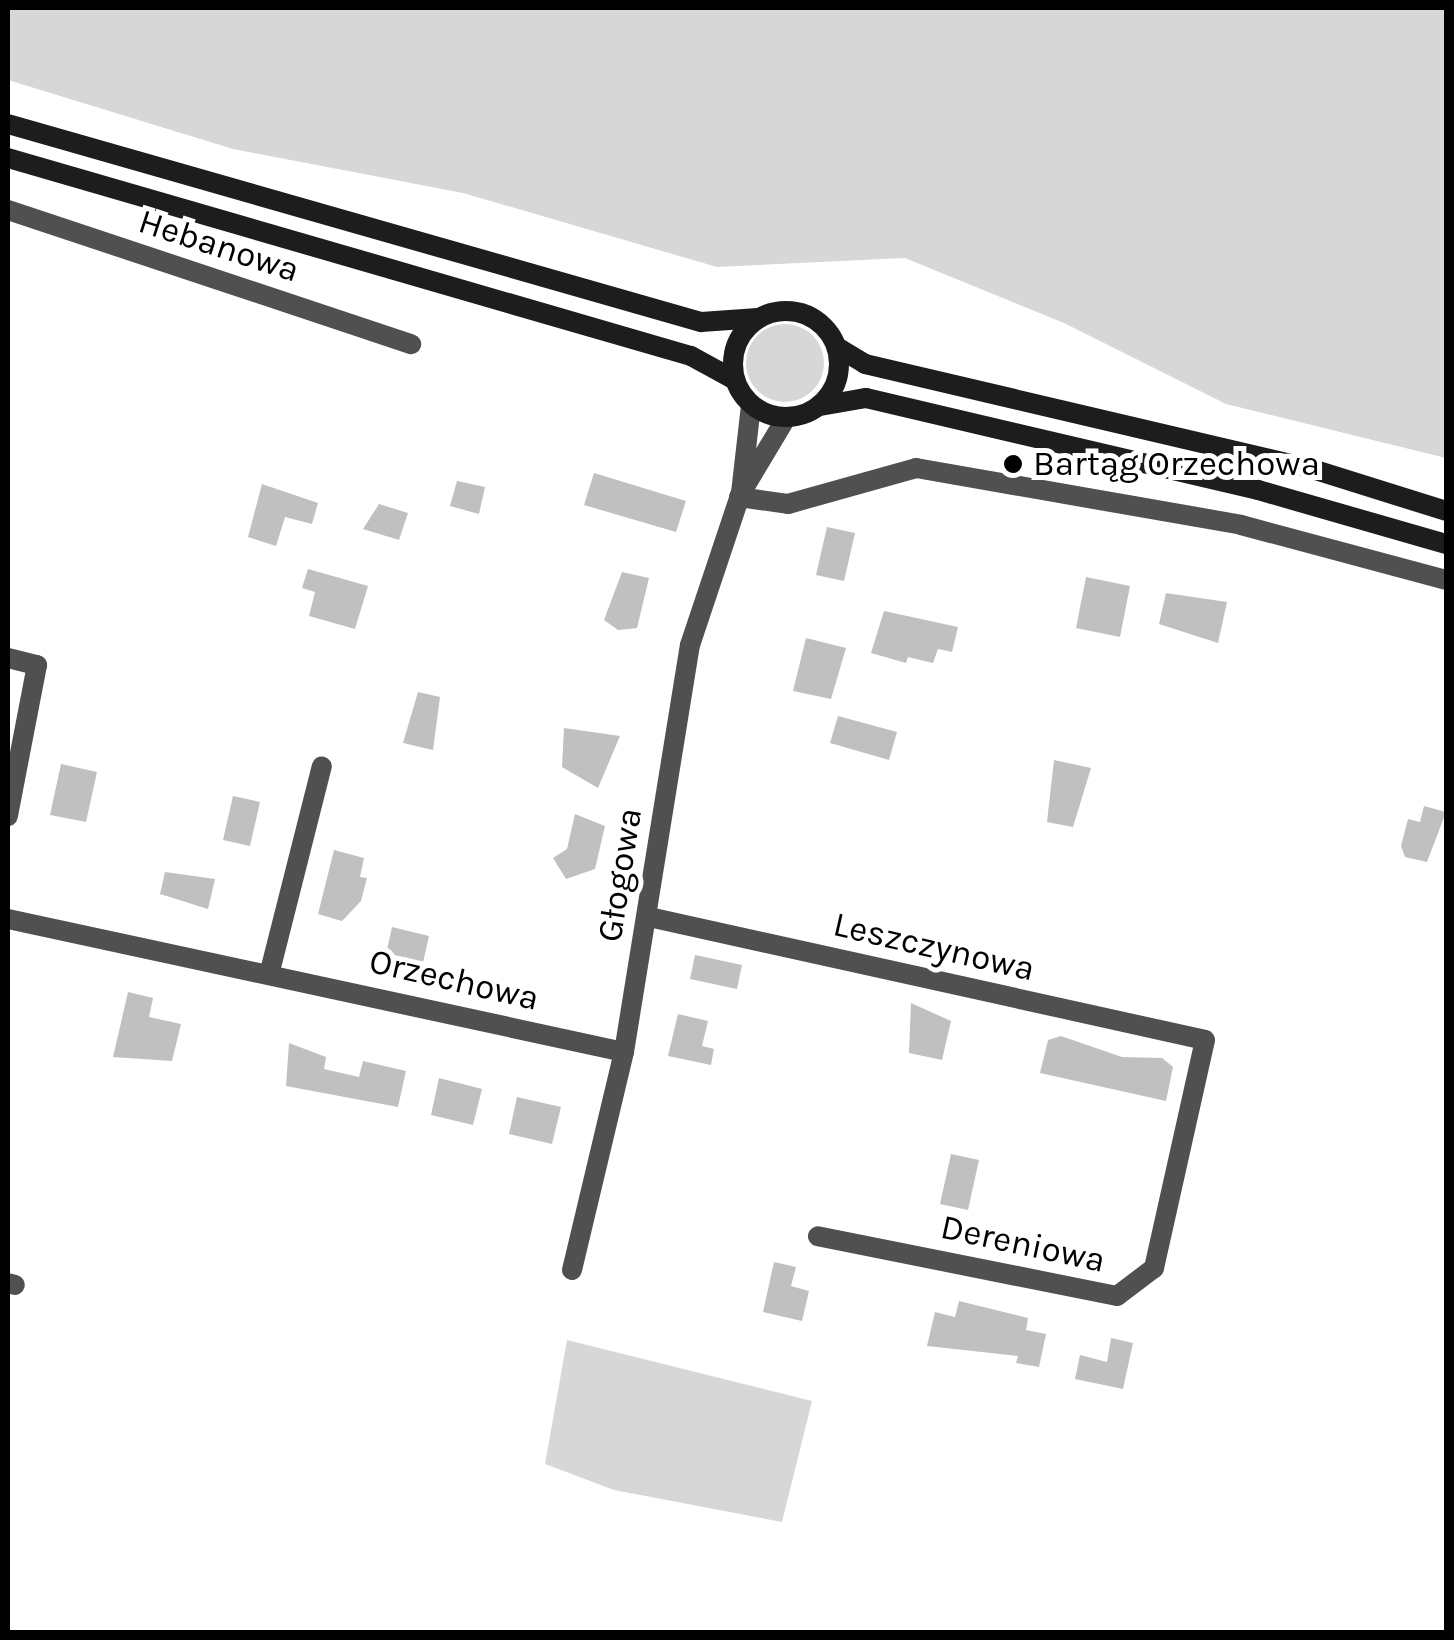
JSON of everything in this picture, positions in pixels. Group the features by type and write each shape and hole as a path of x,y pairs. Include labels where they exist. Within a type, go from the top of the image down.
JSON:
{"main road":[{"path":"8,124 701,322 805,314 837,348 864,364 1308,468 1446,510"},
{"path":"8,158 691,356 735,380 751,405 786,418 820,406 866,398 1258,490 1446,544"},
{"path":"735,380 739,339 758,318"},
{"path":"820,406 838,379 837,348"}],"street":[{"name":"Hebanowa","path":"8,210 410,344"},
{"name":"Głogowa","path":"572,1270 624,1052 690,646 740,495 751,405"},
{"name":"Głogowa","path":"740,495 786,418"},
{"path":"740,495 788,504 916,468 1241,525 1446,580"},
{"path":"8,658 37,665 8,816"},
{"path":"270,972 322,766"},
{"name":"Leszczynowa","path":"649,916 1205,1040"},
{"name":"Orzechowa","path":"8,918 624,1052"},
{"name":"Dereniowa","path":"818,1236 1117,1296 1154,1268 1205,1040"}],"shaded area":[{"path":"8,8 1446,8 1446,458 1226,404 1064,323 905,258 717,267 463,193 233,149 8,80"},
{"path":"785,324 800,327 812,336 821,348 821,378 812,390 800,399 785,402 770,399 758,390 749,378 746,363 749,348 758,336 770,327"},
{"path":"567,1340 812,1401 782,1522 614,1490 545,1464"}],"building":[{"path":"594,473 686,501 676,532 584,505"},
{"path":"457,481 485,487 479,514 450,506"},
{"path":"262,484 318,503 312,524 285,517 276,546 248,537"},
{"path":"379,504 408,513 399,540 363,529"},
{"path":"827,527 855,533 844,581 816,575"},
{"path":"308,569 368,586 355,629 309,616 315,592 302,588"},
{"path":"622,572 649,578 637,628 618,630 604,620"},
{"path":"1086,577 1130,586 1120,637 1076,628"},
{"path":"1166,593 1227,602 1218,643 1159,624"},
{"path":"884,611 958,627 952,652 938,649 933,663 908,657 906,663 871,653"},
{"path":"806,638 846,648 831,699 793,691"},
{"path":"418,692 440,697 433,750 403,743"},
{"path":"838,716 897,732 889,760 830,743"},
{"path":"564,728 620,736 598,788 562,767"},
{"path":"1054,760 1091,768 1073,827 1047,822"},
{"path":"61,764 97,772 86,822 50,815"},
{"path":"233,796 260,802 250,846 223,840"},
{"path":"1424,806 1446,812 1427,862 1405,857 1401,846 1408,819 1420,822"},
{"path":"575,814 605,826 595,869 566,879 553,858 567,849"},
{"path":"334,850 364,858 360,877 367,878 361,901 342,921 318,914"},
{"path":"165,872 215,879 208,909 160,894"},
{"path":"392,927 429,936 422,967 385,959"},
{"path":"695,955 742,965 737,989 690,979"},
{"path":"128,992 153,998 149,1017 181,1024 172,1061 113,1057"},
{"path":"911,1003 951,1021 942,1060 909,1053"},
{"path":"678,1014 708,1021 702,1046 714,1049 711,1065 668,1056"},
{"path":"1061,1036 1122,1057 1162,1058 1173,1067 1166,1101 1040,1073 1048,1040"},
{"path":"289,1043 326,1057 324,1069 359,1077 363,1061 406,1071 398,1107 286,1086"},
{"path":"439,1078 482,1089 473,1125 431,1115"},
{"path":"517,1097 561,1107 552,1144 509,1134"},
{"path":"951,1154 979,1160 968,1210 940,1204"},
{"path":"774,1262 796,1267 791,1286 809,1291 802,1321 763,1312"},
{"path":"959,1301 1028,1318 1026,1330 1046,1334 1039,1367 1016,1363 1018,1356 927,1346 935,1312 955,1317"},
{"path":"1111,1338 1133,1343 1123,1389 1075,1379 1080,1355 1107,1362"}],"place":[{"name":"Bartąg Orzechowa","path":"1013,464"}]}
